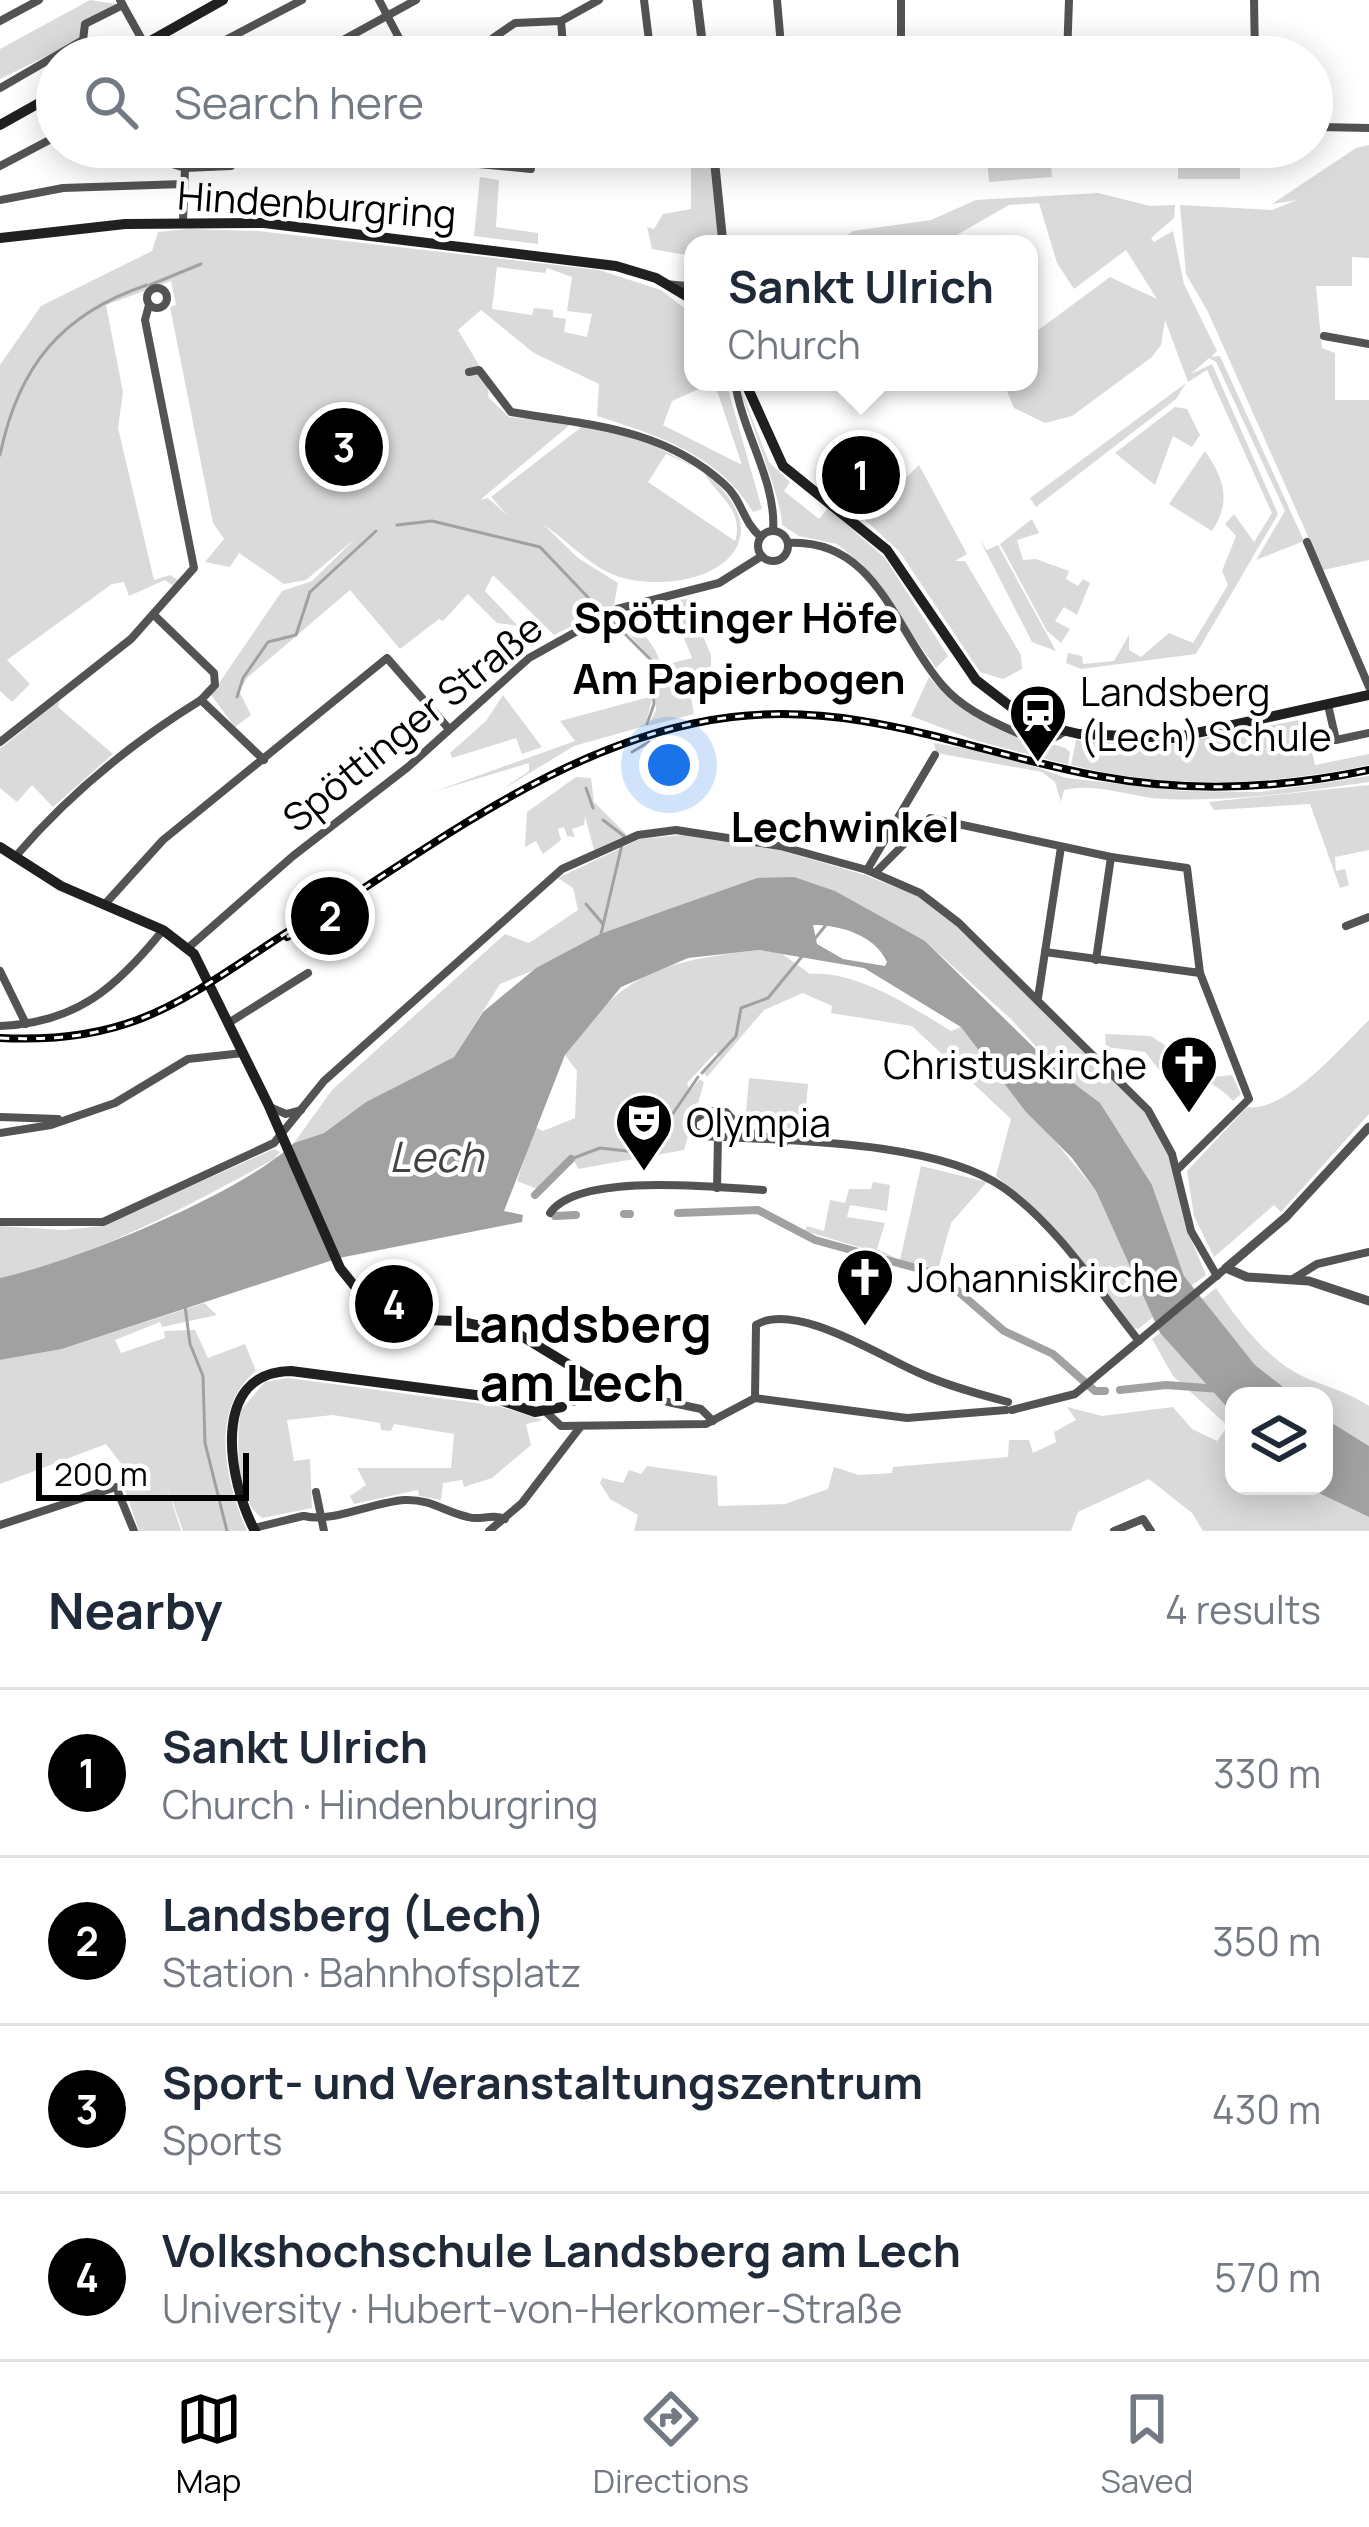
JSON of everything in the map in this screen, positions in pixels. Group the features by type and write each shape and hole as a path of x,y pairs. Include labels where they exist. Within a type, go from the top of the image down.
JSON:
{"main road":[{"path":"163,36 223,0"},
{"path":"0,125 36,105"},
{"name":"Hindenburgring","path":"0,238 183,221 264,223 557,256 635,271 684,294"},
{"path":"749,391 778,460 887,550 976,680 1023,718 1064,732 1174,738 1328,705 1369,691"},
{"path":"0,847 163,930 188,948 230,1022 336,1260 354,1289 388,1319 461,1322 525,1336 586,1374 588,1389 548,1413 491,1397 298,1372 262,1376 238,1399 232,1425 239,1486 255,1530"}],"street":[{"path":"0,21 39,0"},
{"path":"233,36 302,0"},
{"path":"379,0 398,36"},
{"path":"351,36 416,0"},
{"path":"495,36 505,26 561,21 599,0"},
{"path":"644,0 648,36"},
{"path":"698,0 702,36"},
{"path":"777,0 780,36"},
{"path":"901,0 901,36"},
{"path":"1068,36 1069,0"},
{"path":"1254,0 1255,36"},
{"path":"83,36 86,24 121,2 134,36"},
{"path":"561,21 562,36"},
{"path":"0,88 36,67"},
{"path":"1333,128 1369,128"},
{"path":"0,166 36,147"},
{"path":"183,221 185,168"},
{"path":"517,168 531,169"},
{"path":"715,168 722,235"},
{"name":"Hindenburgring","path":"0,200 63,188 183,184"},
{"path":"670,285 684,286"},
{"path":"0,742 155,616 195,563 165,439 146,320 149,305"},
{"path":"1324,336 1369,344"},
{"path":"469,372 479,370 511,412 612,426 681,453 730,488 761,537 763,556"},
{"path":"737,391 754,459 772,498 772,531"},
{"path":"761,537 772,531"},
{"path":"772,531 788,543 827,546 859,566 958,700 1035,740 1053,740 1064,732"},
{"path":"1307,542 1369,691"},
{"name":"Spöttinger Straße","path":"188,948 449,729 504,676 563,638 642,600 719,584 763,556 780,560 788,543"},
{"path":"14,858 86,784 215,685 214,673 155,616"},
{"path":"105,904 163,840 387,658 449,729"},
{"path":"201,700 264,760"},
{"path":"1328,705 1336,740 1369,733"},
{"path":"871,872 935,755"},
{"path":"871,872 930,818 1112,857 1184,864 1200,973 1249,1099 1178,1169"},
{"path":"0,1222 55,1226 103,1222 285,1140 307,1104 424,988 562,869 624,840 662,830 710,834 871,872 920,893 959,923 1148,1110 1178,1169 1192,1231 1216,1277"},
{"path":"1038,998 1061,847"},
{"path":"1096,960 1112,857"},
{"path":"1346,926 1369,917"},
{"path":"0,1026 27,1024 74,1009 124,979 163,930"},
{"path":"1046,952 1200,973"},
{"path":"0,971 27,1024"},
{"path":"230,1022 308,973"},
{"path":"0,1133 31,1130 115,1103 188,1059 244,1053"},
{"path":"268,1104 286,1114 307,1104"},
{"path":"785,1142 742,1130 726,1112 708,1111 693,1120 695,1133 930,1159 992,1180 1055,1238 1142,1339"},
{"path":"0,1117 59,1119"},
{"path":"755,1398 756,1325 766,1320 800,1323 867,1344 982,1403 1007,1407 1064,1400 1286,1217 1369,1127"},
{"path":"718,1137 722,1188"},
{"path":"550,1213 577,1192 627,1186 763,1190"},
{"path":"1245,1251 1241,1267 1254,1277"},
{"path":"1293,1279 1316,1264 1369,1252"},
{"path":"1309,1281 1316,1264"},
{"path":"1216,1277 1309,1281 1369,1300"},
{"path":"548,1413 556,1425 581,1426 713,1421 755,1398 907,1418 982,1403 1007,1407"},
{"path":"668,1402 701,1409 713,1421"},
{"path":"489,1531 505,1519 581,1426"},
{"path":"0,1525 116,1487 134,1531"},
{"path":"316,1492 322,1526"},
{"path":"322,1526 352,1508 411,1500 446,1506 471,1518 505,1519"},
{"path":"255,1530 304,1516 322,1526"},
{"path":"1114,1531 1143,1519 1151,1531"}],"shaded area":[{"path":"90,0 117,4 82,25 81,36 36,36 36,61 0,79 0,49"},
{"path":"1369,145 1369,258 1352,257 1352,286 1316,286 1322,348 1335,353 1335,400 1369,400 1369,560 1323,570 1208,312 1186,274 1180,205 1272,210 1297,200 1272,204 1333,168 1356,148"},
{"path":"691,168 710,168 718,235 684,235 684,255 652,249 647,227 654,229 663,214 691,209"},
{"path":"988,168 1051,168 1052,177 989,182"},
{"path":"1178,168 1240,168 1240,179 1178,179"},
{"path":"480,177 499,180 496,227 538,233 538,244 474,236"},
{"path":"1098,193 1150,206 1175,205 1174,218 1151,238 1154,242 1173,231 1184,284 1217,351 1211,357 1220,356 1304,541 1256,560 1285,511 1216,362 1209,358 1191,374 1212,364 1278,514 1196,654 1081,669 1066,663 1068,653 1082,656 1083,664 1114,661 1129,635 1129,650 1141,657 1169,633 1193,643 1228,585 1222,571 1236,536 1225,524 1234,514 1254,542 1272,513 1207,370 1188,382 1165,320 1161,345 1152,357 1072,416 1045,423 1014,408 1007,391 1038,391 1038,330 1110,277 1157,299 1126,250 1074,289 1057,263 1039,203 1009,205 957,235 847,235 931,220 976,200"},
{"path":"258,231 599,270 661,290 684,308 684,391 694,391 672,401 663,425 742,465 717,391 729,391 762,509 753,512 723,476 685,450 597,416 599,384 534,353 481,310 458,330 489,382 488,397 509,417 571,424 480,500 488,498 508,516 491,497 584,425 643,440 701,470 666,454 648,482 735,541 732,510 704,472 729,497 740,520 739,540 730,557 689,578 632,580 596,565 544,525 578,558 618,583 614,605 554,635 493,575 485,591 518,626 497,623 468,594 443,621 439,619 400,649 350,590 247,678 239,691 251,715 235,727 211,695 282,591 312,581 356,538 306,580 284,584 239,553 230,567 205,562 224,539 213,523 170,307 176,305 171,281 106,305 123,392 118,428 154,580 170,575 178,580 173,586 165,580 129,596 124,582 112,584 7,660 30,684 12,702 0,691 0,365 41,306 152,251 158,232","holes":["497,267 545,273 547,268 572,277 567,311 592,314 587,337 564,332 566,319 553,317 553,310 534,308 532,315 492,309"]},
{"path":"1186,383 1176,399 1036,507 1030,498"},
{"path":"741,391 769,462 790,482 784,491 819,519 828,508 885,558 948,656 936,668 863,565 837,544 799,536 782,525"},
{"path":"1175,407 1187,409 1200,435 1192,447 1173,436 1155,485 1115,453"},
{"path":"877,437 906,469 856,513 831,495"},
{"path":"1205,451 1223,491 1222,510 1212,531 1169,504"},
{"path":"919,465 967,554 955,561 965,561 1021,655 1022,669 1003,679 980,672 899,551 864,519"},
{"path":"1032,519 1039,533 1017,540 1023,560 1036,559 1069,571 1066,579 1078,586 1083,579 1090,583 1077,615 1064,607 1055,621 1070,629 1061,643 1047,631 1000,544"},
{"path":"980,540 987,550 998,545 1056,651 1032,642"},
{"path":"688,599 711,655 711,682 689,687 694,714 648,726 656,710 654,662 618,622 624,618 638,629 654,649 662,672 672,671 672,663 692,658 669,601"},
{"path":"929,677 948,696 990,723 1065,748 1070,752 1068,765 974,740 911,716"},
{"path":"503,695 542,747 522,754 516,738 452,758 450,753 486,721"},
{"path":"653,696 645,726 574,746 500,791 529,771 529,763 433,792 575,741 560,721"},
{"path":"60,700 58,707 113,754 53,807 32,785 17,802 0,788 0,749"},
{"path":"1305,719 1315,765 1369,754 1369,765 1257,781 1182,782 1071,765 1076,740 1160,746"},
{"path":"934,743 1004,755 1066,778 1184,791 1261,792 1369,776 1369,782 1216,799 1164,799 1076,788 1064,790 1061,802 1055,782 1042,772 936,753"},
{"path":"576,777 591,778 594,802 627,835 594,850 585,816 584,825 572,829 575,837 567,836 564,827 558,829 561,840 543,854 536,841 525,847 527,812"},
{"path":"1369,785 1369,850 1335,857 1336,871 1345,869 1349,885 1340,888 1310,804 1214,810 1209,802"},
{"path":"691,834 779,850 862,874 918,896 960,927 1130,1092 1165,1140 1188,1232 1206,1275 1191,1286 1184,1276 1152,1185 1099,1103 1060,1073 1012,1020 925,941 757,878 600,934 561,959 500,984 454,1057 366,1102 324,1133 294,1143 332,1090 505,934 529,943 578,910 573,888 558,878 640,839"},
{"path":"759,950 781,953 810,974 865,984 951,1031 961,1027 1096,1191 1153,1317 1138,1329 1132,1327 1037,1212 996,1176 1011,1119 912,1026 831,1013 832,1006 803,993 764,1010 707,1077 704,1073 720,1057 716,1052 687,1083 690,1091 700,1079 704,1083 684,1150 578,1169 572,1156 540,1190 517,1181 535,1127 543,1131 575,1118 577,1071 565,1055 605,1005 626,988 670,966"},
{"path":"1369,1020 1369,1114 1281,1212 1274,1205 1214,1257 1194,1216 1187,1171 1247,1107 1279,1100 1296,1089"},
{"path":"1105,1034 1151,1036 1213,1077 1232,1075 1241,1094 1233,1101 1187,1068 1165,1077 1145,1052 1106,1047"},
{"path":"749,1078 808,1084 804,1129 745,1125"},
{"path":"274,1149 280,1152 274,1159 141,1228 72,1257 0,1278 0,1226 63,1230 102,1226"},
{"path":"921,1166 987,1182 951,1223 938,1269 900,1260"},
{"path":"873,1182 890,1185 887,1211 850,1205 847,1217 885,1223 877,1249 896,1258 805,1231 807,1226 824,1231 830,1200 845,1203 849,1189 871,1189"},
{"path":"1216,1288 1269,1353 1296,1373 1330,1387 1283,1387 1255,1365 1201,1300"},
{"path":"204,1303 217,1315 162,1327 160,1322 115,1340 121,1353 165,1338 164,1331 195,1330 208,1358 245,1344 256,1371 232,1405 226,1446 233,1490 247,1531 183,1531 166,1483 181,1531 139,1531 125,1489 137,1484 106,1444 0,1484 0,1360 62,1349"},
{"path":"1160,1333 1225,1405 1225,1423 1173,1376 1152,1339"},
{"path":"288,1378 498,1406 543,1420 526,1424 531,1445 492,1478 464,1487 462,1480 443,1483 441,1500 419,1496 418,1490 354,1504 350,1496 366,1485 357,1468 451,1468 454,1434 394,1424 391,1431 381,1430 380,1423 333,1415 287,1420 294,1461 310,1459 312,1508 262,1518 242,1483 241,1410 265,1382"},
{"path":"1333,1388 1369,1406 1369,1446 1333,1424"},
{"path":"1067,1407 1102,1416 1173,1407 1192,1429 1217,1441 1225,1430 1225,1495 1323,1495 1369,1517 1369,1531 1203,1531 1192,1513 1149,1479 1078,1512 1071,1531 634,1531 638,1515 610,1499 600,1483 602,1478 623,1483 629,1470 641,1474 647,1466 717,1476 718,1506 785,1504 828,1489 834,1467 859,1475 892,1473 893,1467 1008,1457 1009,1440 1029,1440 1033,1453 1056,1442 1054,1432 1076,1420"}],"water":[{"name":"Lech","path":"794,877 835,891 925,941 1060,1073 1100,1103 1152,1185 1184,1276 1255,1365 1283,1387 1225,1387 1225,1405 1160,1333 1096,1191 1072,1158 1026,1112 961,1027 864,968 759,950 688,958 621,987 565,1055 504,1211 523,1215 522,1222 339,1258 62,1349 0,1360 0,1278 156,1223 236,1183 294,1143 324,1133 366,1102 454,1057 483,1012 536,968 600,934 757,878","holes":["813,925 845,930 874,945 887,962 885,966 843,959 817,944"]},
{"path":"1333,1424 1369,1446 1369,1517 1323,1495 1333,1495"}],"waterway":[{"path":"150,285 201,264"},
{"path":"0,455 18,396 48,348 90,312 147,285"},
{"path":"397,525 432,521 540,547 601,611"},
{"path":"237,697 243,678 268,642 296,635 310,592 376,531"},
{"path":"611,620 653,662 654,704 647,724"},
{"path":"632,752 649,742"},
{"path":"586,788 593,808"},
{"path":"601,934 624,836 603,820"},
{"path":"586,904 603,924"},
{"path":"813,941 826,925"},
{"path":"702,1073 736,1036 741,1008 768,998 804,954"},
{"path":"571,1159 600,1148 635,1152 636,1134 665,1125 698,1077"},
{"path":"535,1195 571,1159"},
{"path":"678,1213 758,1210 815,1240 938,1274 1004,1331 1053,1354 1095,1391 1105,1391"},
{"path":"624,1214 630,1214"},
{"path":"555,1216 576,1215"},
{"path":"185,1306 190,1344 203,1376 205,1443 227,1531"},
{"path":"1120,1390 1166,1385 1220,1389"}],"railway":[{"path":"287,937 446,835 555,773 671,729 732,717 827,716 872,723 1098,776 1166,785 1268,785 1369,770"},
{"path":"0,1038 48,1038 126,1024 192,994 297,926"}],"place":[{"name":"Sport- und Veranstaltungszentrum","path":"344,447"},
{"name":"Sankt Ulrich","path":"861,475"},
{"name":"Landsberg (Lech) Schule","path":"1038,764"},
{"name":"Landsberg (Lech)","path":"330,916"},
{"name":"Christuskirche","path":"1189,1115"},
{"name":"Olympia","path":"644,1173"},
{"name":"Volkshochschule Landsberg am Lech","path":"394,1304"},
{"name":"Johanniskirche","path":"865,1328"}],"district":[{"name":"Spöttinger Höfe","path":"736,617"},
{"name":"Am Papierbogen","path":"739,678"},
{"name":"Lechwinkel","path":"845,826"},
{"name":"Landsberg am Lech","path":"582,1351"}]}
